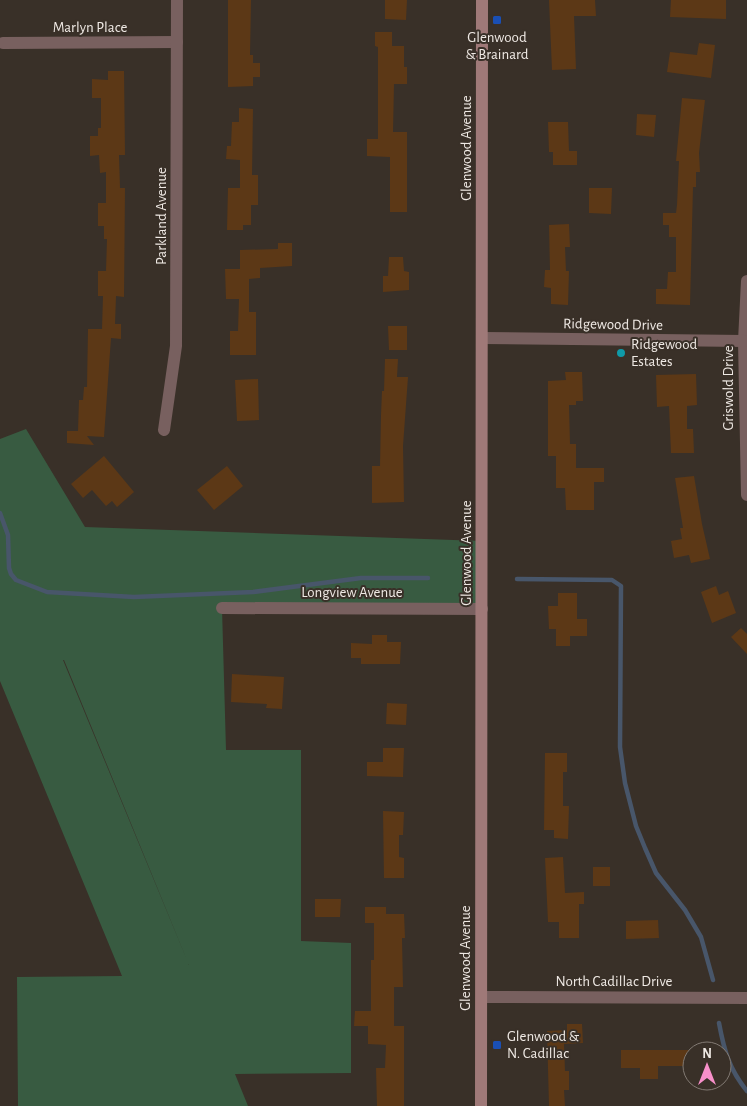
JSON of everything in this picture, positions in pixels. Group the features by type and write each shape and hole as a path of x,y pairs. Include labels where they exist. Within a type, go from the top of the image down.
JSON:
{"street":[{"name":"Parkland Avenue","path":"164,430 176,346 177,0"},
{"name":"Glenwood Avenue","path":"481,1106 482,0"},
{"name":"Marlyn Place","path":"3,43 177,42"},
{"name":"Griswold Drive","path":"747,281 744,341 747,495"},
{"name":"Ridgewood Drive","path":"482,338 744,341"},
{"name":"Longview Avenue","path":"222,608 482,609"},
{"name":"North Cadillac Drive","path":"482,997 747,998"}],"green space":[{"path":"26,429 85,527 482,541 482,609 222,608 226,750 301,750 301,941 351,943 351,1073 235,1074 248,1106 18,1106 17,977 122,976 0,681 0,439","holes":["63,660 64,660 189,965"]}],"building":[{"path":"228,0 251,0 250,55 253,55 253,63 260,63 260,77 253,77 253,86 228,87"},
{"path":"385,0 407,0 406,20 385,19"},
{"path":"549,0 595,0 596,16 574,16 576,69 552,70"},
{"path":"671,0 726,0 726,19 670,17"},
{"path":"375,32 392,32 392,46 404,46 404,67 407,67 407,84 394,84 393,132 407,132 407,212 390,212 390,157 367,156 367,139 378,139 378,47 375,46"},
{"path":"699,43 715,45 711,78 667,72 670,52 697,55"},
{"path":"108,71 124,71 125,155 119,155 120,188 125,188 124,297 116,296 115,324 121,324 121,339 111,338 104,437 87,436 94,445 67,443 67,431 78,431 79,400 83,400 84,387 87,387 88,329 102,329 103,296 98,296 98,271 106,271 107,239 104,239 104,226 98,226 98,203 106,203 106,172 100,173 99,155 90,156 90,136 98,136 98,128 101,128 101,98 92,98 92,79 108,80"},
{"path":"682,98 705,100 699,153 700,172 696,172 696,187 693,187 690,305 656,304 656,289 667,289 668,272 676,272 676,237 669,237 669,225 663,225 663,213 676,213 679,161 676,161"},
{"path":"239,108 253,109 252,175 258,175 258,205 251,205 251,225 243,225 243,230 227,230 228,188 240,188 240,160 226,159 227,146 231,146 232,122 239,122"},
{"path":"637,114 656,115 654,137 636,135"},
{"path":"548,122 568,122 569,151 577,151 577,165 553,165 553,152 549,152"},
{"path":"589,188 612,188 611,214 589,213"},
{"path":"569,224 570,247 565,247 566,271 569,271 568,305 551,304 551,288 544,287 545,270 550,270 549,225"},
{"path":"278,243 292,243 292,266 260,268 260,278 249,279 249,312 256,312 256,355 230,355 230,331 238,331 239,299 226,299 225,269 240,269 240,250 278,249"},
{"path":"389,257 403,257 404,271 409,272 409,290 383,292 383,276 388,276"},
{"path":"388,326 407,326 407,350 389,350"},
{"path":"385,359 398,359 397,377 408,377 403,446 404,502 372,503 372,466 380,466 382,391 384,391"},
{"path":"565,372 582,372 583,401 576,401 576,405 569,405 570,444 576,444 576,468 604,468 604,482 594,482 594,510 566,510 565,488 556,488 556,456 548,456 548,381 566,380"},
{"path":"696,374 697,405 687,406 687,429 693,429 694,453 671,453 669,406 657,407 656,375"},
{"path":"258,379 259,420 237,421 235,380"},
{"path":"104,456 134,492 117,507 112,501 106,506 92,490 83,498 71,484"},
{"path":"227,466 243,486 214,510 197,490"},
{"path":"694,476 710,559 691,563 689,555 674,558 671,541 682,539 680,528 683,528 675,478"},
{"path":"716,586 719,595 728,591 736,613 712,623 701,592"},
{"path":"558,593 577,593 577,619 587,619 587,636 570,636 570,646 556,646 556,629 549,629 548,606 558,606"},
{"path":"741,628 747,634 747,654 731,637"},
{"path":"372,635 387,635 387,642 401,642 400,664 361,664 361,658 351,658 351,643 372,644"},
{"path":"232,674 284,677 282,709 266,708 267,704 231,702"},
{"path":"387,703 407,704 406,725 386,724"},
{"path":"383,748 404,748 403,777 367,776 367,762 383,762"},
{"path":"545,753 567,753 567,772 563,772 563,806 569,806 568,839 554,838 554,830 544,830"},
{"path":"383,811 404,812 403,835 399,835 399,857 404,858 404,878 384,878"},
{"path":"563,857 565,893 584,892 584,904 579,904 579,938 559,938 559,922 548,922 545,858"},
{"path":"593,867 610,867 610,886 593,886"},
{"path":"315,899 341,899 340,917 315,917"},
{"path":"365,907 386,907 386,914 404,914 405,938 402,938 403,987 394,987 394,1026 404,1026 404,1106 377,1106 376,1068 385,1068 386,1045 368,1044 368,1026 354,1026 355,1011 371,1011 371,960 374,960 374,923 365,923"},
{"path":"658,920 659,938 626,939 626,921"},
{"path":"567,1024 582,1024 583,1043 564,1044 565,1071 569,1071 569,1090 564,1090 565,1106 549,1106 547,1031 567,1030"},
{"path":"621,1050 682,1050 682,1066 658,1066 658,1079 640,1079 640,1068 621,1068"}],"waterway":[{"path":"0,513 8,535 9,568 11,574 16,580 47,592 134,597 253,592 361,578 428,578"},
{"path":"517,579 612,580 621,586 620,747 625,783 636,826 656,873 685,910 701,937 713,980"},
{"path":"719,1023 728,1059 747,1091"}],"place":[{"name":"Glenwood & Brainard","path":"497,20"},
{"name":"Ridgewood Estates","path":"621,353"},
{"name":"Glenwood & N. Cadillac","path":"497,1045"}]}
